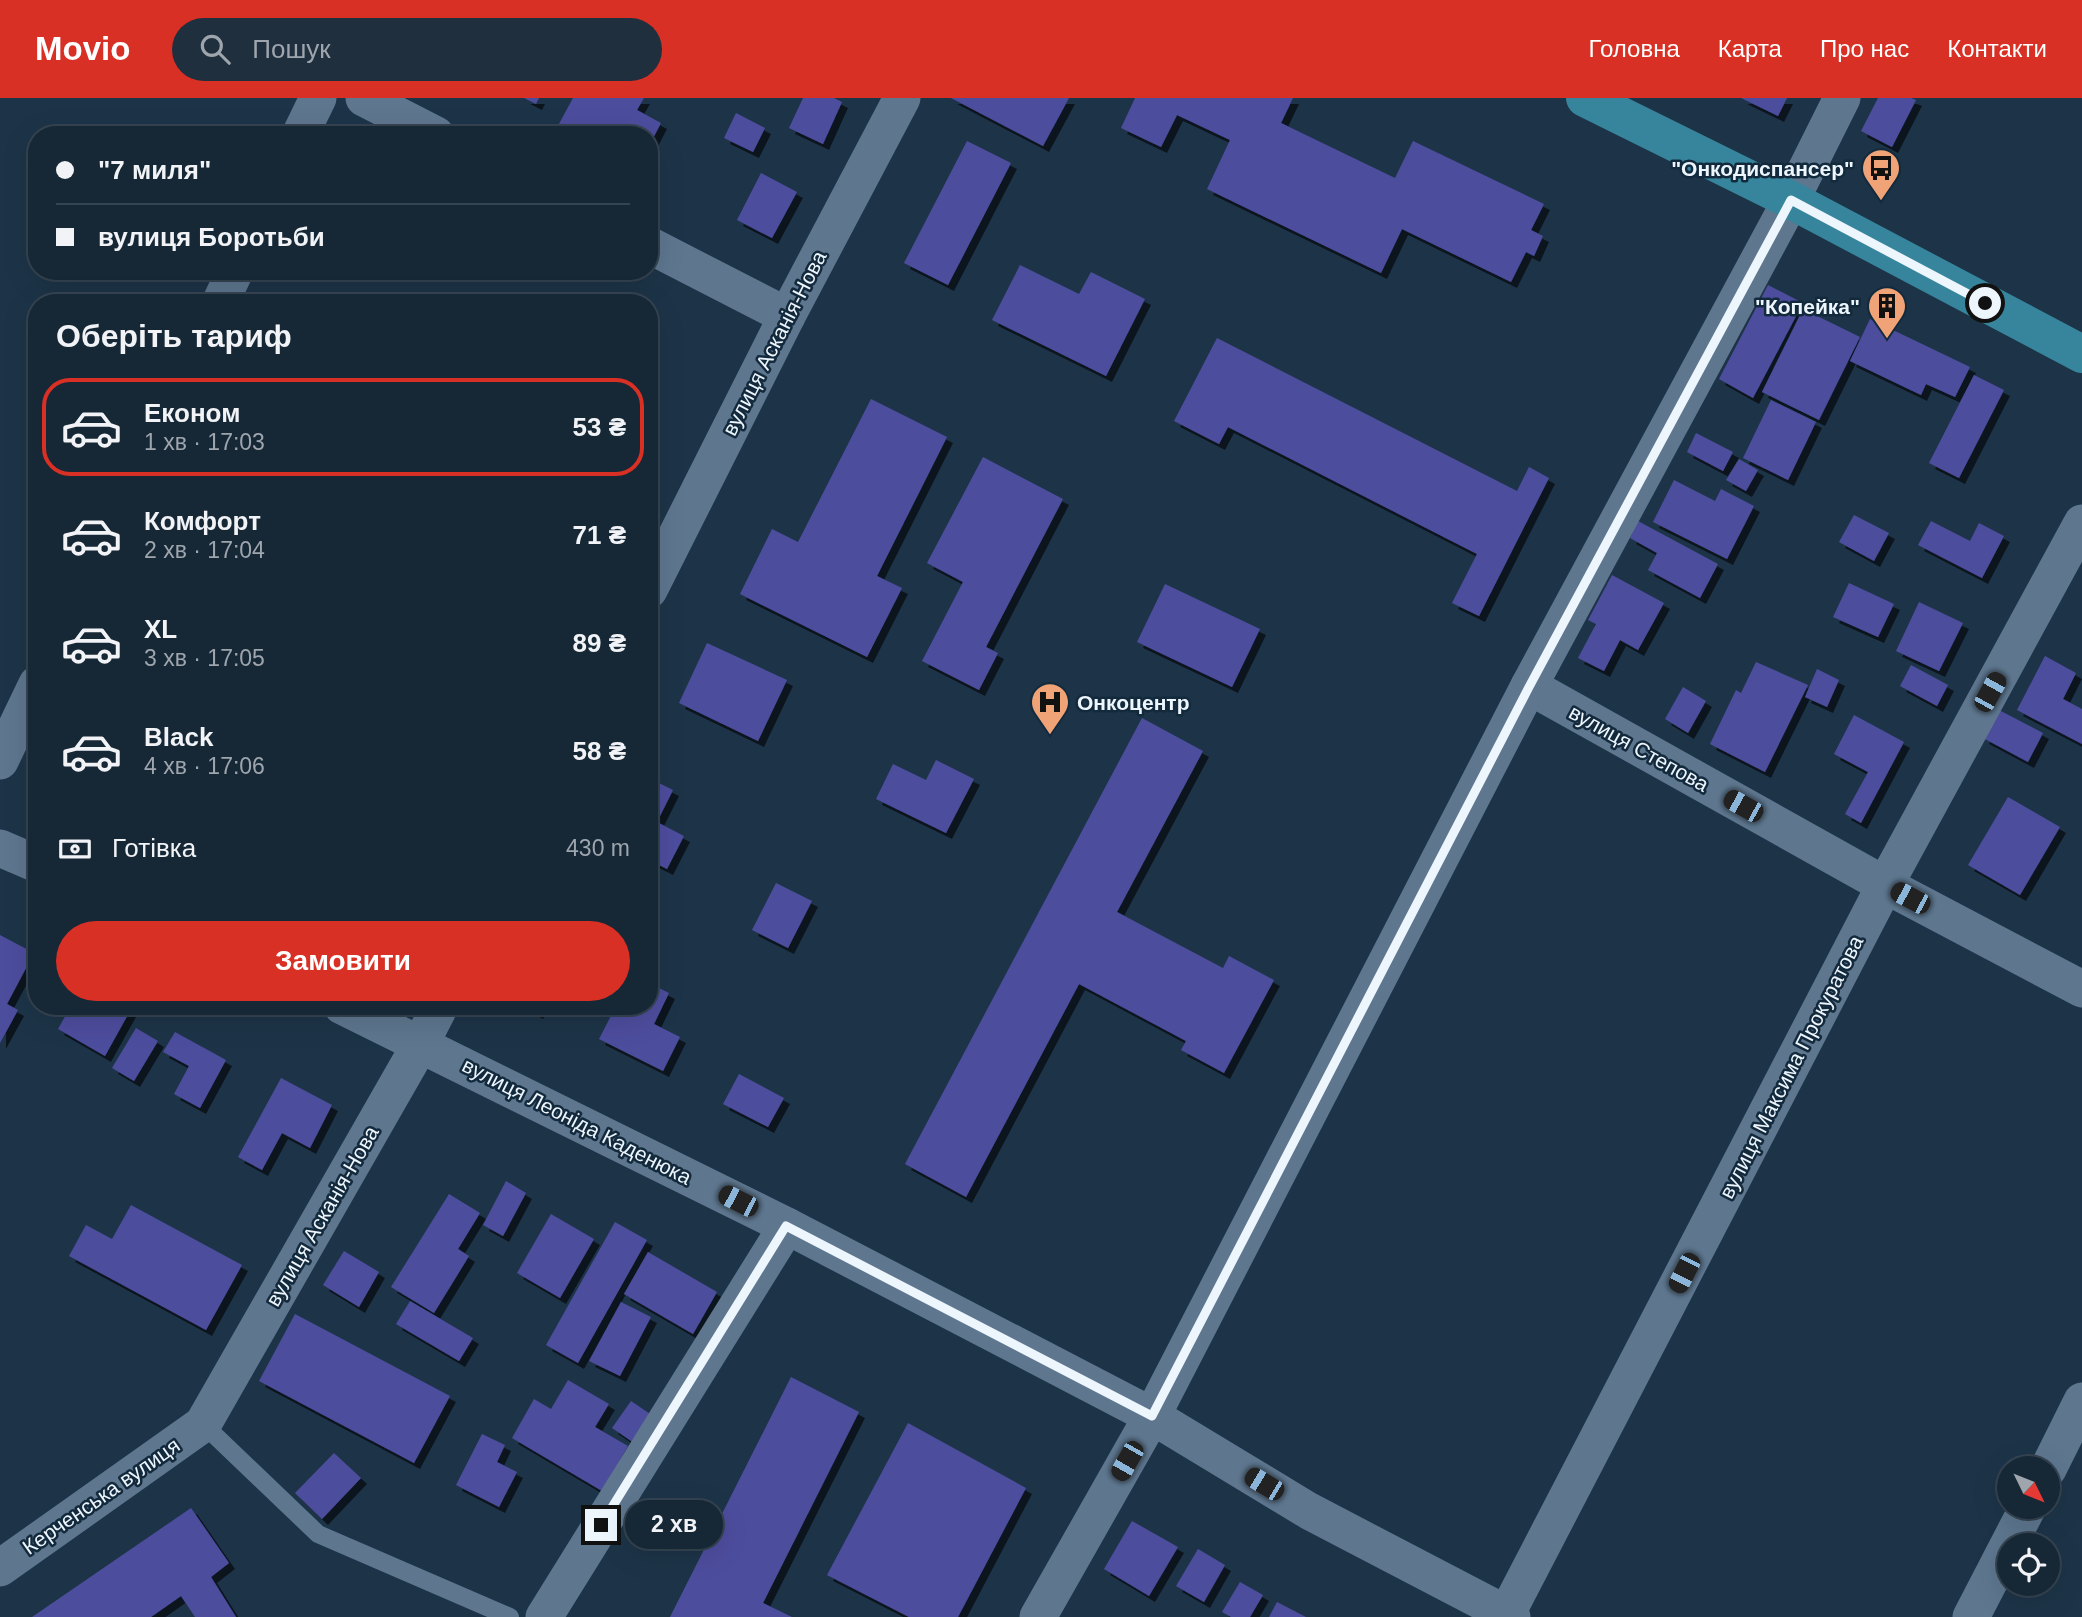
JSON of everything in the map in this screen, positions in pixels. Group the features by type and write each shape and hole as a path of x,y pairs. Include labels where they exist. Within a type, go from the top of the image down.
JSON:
{"main road":[{"path":"1585,98 1791,200 2082,354"}],"street":[{"path":"304,126 318,98"},
{"path":"364,98 418,126"},
{"name":"вулиця Асканія-Нова","path":"658,572 787,316 902,98"},
{"path":"1038,1617 1152,1416 1529,687 1791,200 1842,98"},
{"path":"658,250 787,316"},
{"name":"вулиця Максима Прокуратова","path":"1508,1616 1885,885 2082,523"},
{"name":"вулиця Степова","path":"1529,687 1885,885 2082,989"},
{"path":"0,761 28,703"},
{"path":"0,848 28,860"},
{"name":"вулиця Леоніда Каденюка","path":"361,1015 786,1226 1152,1416 1309,1511 1508,1616"},
{"name":"вулиця Асканія-Нова","path":"203,1424 436,1015"},
{"path":"544,1617 786,1226"},
{"path":"2054,1456 2082,1401"},
{"name":"Керченська вулиця","path":"0,1568 203,1424"},
{"path":"1971,1617 2022,1519"}],"lane":[{"path":"203,1424 318,1534 510,1617"}],"building":[{"path":"524,98 539,98 536,104"},
{"path":"573,98 644,98 637,110 661,123 658,129 658,126 558,126"},
{"path":"803,98 834,98 842,102 823,144 789,128"},
{"path":"951,98 1069,98 1043,146"},
{"path":"1135,98 1293,98 1281,123 1395,178 1413,141 1544,204 1531,230 1543,236 1534,256 1526,252 1511,282 1402,229 1381,273 1207,189 1230,140 1177,115 1161,147 1121,128"},
{"path":"1741,98 1787,98 1778,116"},
{"path":"1878,98 1916,100 1892,147 1861,131"},
{"path":"736,113 765,128 753,152 724,138"},
{"path":"967,141 1011,163 948,285 904,263"},
{"path":"761,173 797,192 772,238 737,220"},
{"path":"1020,265 1079,294 1091,272 1145,299 1106,376 992,320"},
{"path":"1768,285 1803,303 1753,398 1719,379"},
{"path":"1803,309 1860,337 1819,420 1762,392"},
{"name":"\"Копейка\"","path":"1870,319 1970,367 1955,397 1926,384 1921,395 1850,361"},
{"path":"1217,338 1517,491 1529,467 1549,478 1479,616 1452,603 1477,554 1228,427 1219,444 1174,421"},
{"path":"1974,375 2004,390 1959,478 1929,463"},
{"path":"871,399 947,437 877,576 902,588 867,657 740,594 772,529 798,542"},
{"path":"1771,400 1816,422 1788,480 1743,458"},
{"path":"1696,433 1733,452 1723,471 1687,452"},
{"path":"983,457 1063,499 986,647 998,653 979,690 922,661 963,582 927,563"},
{"path":"1739,459 1758,470 1746,491 1726,480"},
{"path":"1674,480 1715,501 1721,489 1754,506 1727,559 1653,522"},
{"path":"1854,515 1889,533 1874,561 1839,542"},
{"path":"1638,521 1718,564 1700,598 1648,570 1657,553 1630,538"},
{"path":"1931,521 1970,541 1979,523 2004,536 1982,578 1918,545"},
{"path":"1612,575 1664,603 1638,650 1620,640 1604,671 1578,658 1596,624 1588,620"},
{"path":"1849,583 1894,604 1878,637 1833,617"},
{"path":"1165,584 1260,629 1232,687 1137,642"},
{"path":"1919,602 1963,623 1939,671 1896,651"},
{"path":"707,643 787,680 758,741 679,703"},
{"path":"2045,656 2076,673 2063,699 2082,709 2082,744 2017,710"},
{"path":"1756,662 1808,685 1765,772 1710,744 1736,690 1741,693"},
{"path":"1911,665 1948,685 1937,706 1900,686"},
{"path":"1817,669 1839,680 1827,707 1805,697"},
{"path":"1683,687 1706,701 1688,733 1665,719"},
{"path":"1997,709 2043,733 2028,762 1983,738"},
{"path":"1854,715 1904,742 1861,823 1845,814 1868,772 1834,754"},
{"path":"1142,718 1203,751 1117,912 1223,968 1229,956 1274,980 1224,1073 1181,1050 1186,1041 1079,984 966,1197 905,1164"},
{"path":"936,760 974,779 946,833 876,799 893,764 926,780"},
{"path":"658,782 673,790 658,820"},
{"path":"2008,797 2060,827 2020,895 1968,865"},
{"path":"658,823 684,836 667,869 658,864"},
{"path":"776,883 812,901 788,948 752,930"},
{"path":"0,935 28,950 28,964 7,1004 18,1010 0,1043"},
{"path":"658,988 669,993 654,1024 680,1037 663,1071 599,1039 611,1015 658,1015"},
{"path":"66,1015 128,1015 105,1056 58,1029"},
{"path":"136,1028 158,1041 134,1081 112,1068"},
{"path":"175,1032 226,1060 200,1108 174,1094 189,1066 163,1052"},
{"path":"739,1074 784,1098 768,1127 723,1104"},
{"path":"281,1078 332,1105 310,1148 282,1133 262,1170 238,1157"},
{"path":"506,1181 526,1193 503,1236 483,1225"},
{"path":"449,1194 480,1213 458,1249 469,1256 434,1313 391,1287"},
{"path":"131,1205 242,1265 206,1330 69,1256 86,1225 112,1239"},
{"path":"551,1214 594,1239 560,1298 517,1273"},
{"path":"615,1222 647,1240 578,1363 546,1345"},
{"path":"344,1251 379,1272 359,1307 323,1285"},
{"path":"648,1252 717,1292 693,1334 624,1294"},
{"path":"410,1301 473,1338 459,1361 396,1324"},
{"path":"621,1302 651,1317 620,1376 589,1361"},
{"path":"295,1314 450,1396 414,1463 259,1381"},
{"path":"791,1377 859,1412 763,1603 792,1617 670,1617"},
{"path":"568,1380 609,1404 595,1427 628,1446 602,1491 512,1438 534,1399 551,1409"},
{"path":"631,1401 656,1418 637,1445 612,1428"},
{"path":"908,1423 1026,1488 958,1617 909,1617 827,1575"},
{"path":"482,1434 505,1445 497,1462 517,1472 499,1507 456,1485"},
{"path":"334,1453 361,1478 322,1519 295,1493"},
{"path":"191,1508 229,1563 211,1577 236,1617 195,1617 181,1596 151,1617 32,1617"},
{"path":"1132,1521 1178,1547 1149,1596 1104,1569"},
{"path":"1198,1549 1225,1565 1204,1602 1176,1586"},
{"path":"1240,1582 1263,1595 1250,1617 1231,1617 1222,1612"},
{"path":"1277,1602 1306,1617 1269,1617"}],"place":[{"name":"\"Онкодиспансер\"","path":"1881,202"},
{"name":"\"Копейка\"","path":"1887,340"},
{"name":"Онкоцентр","path":"1050,736"}],"route":[{"path":"601,1525 786,1226 1152,1416 1529,687 1791,200 1985,303"}]}
